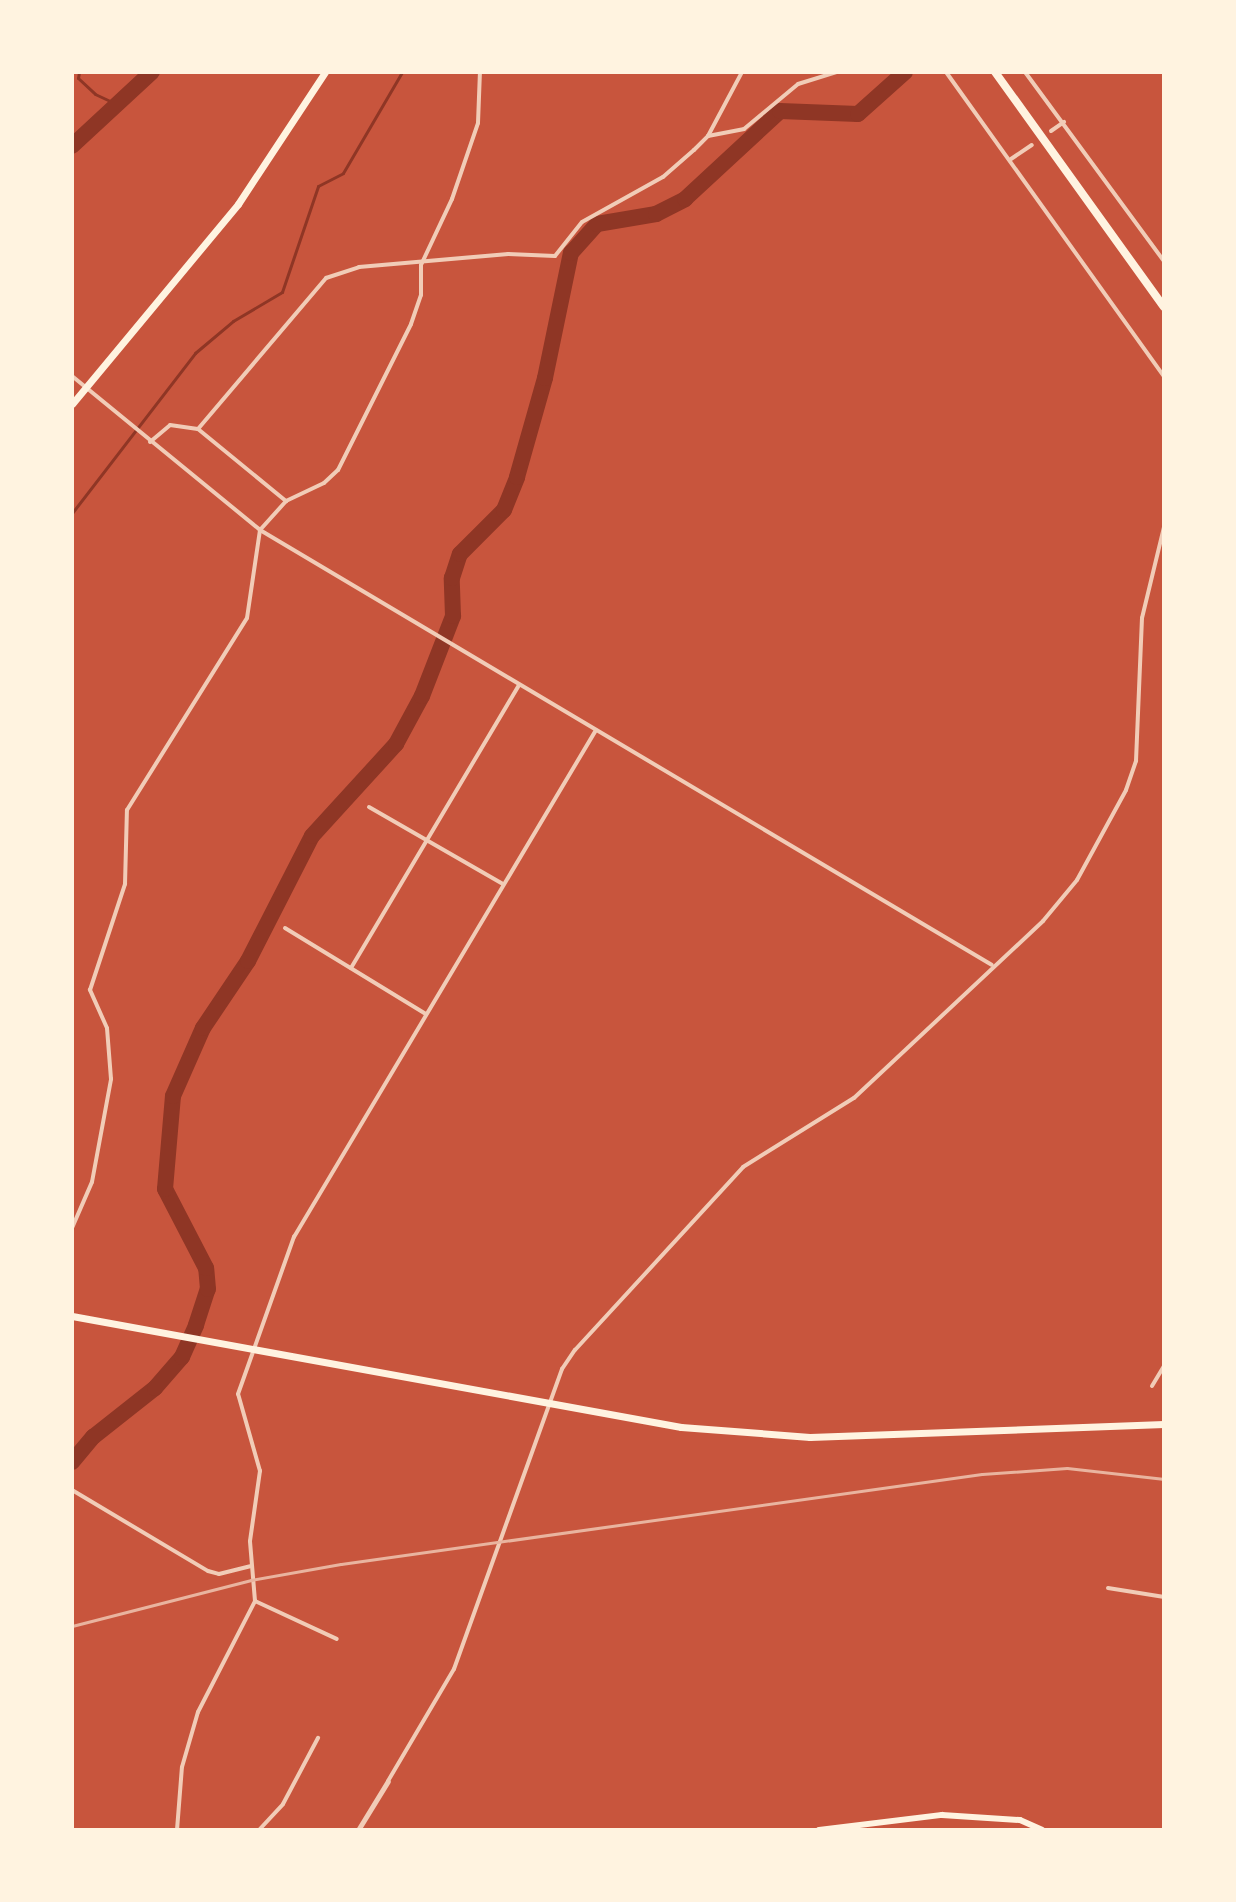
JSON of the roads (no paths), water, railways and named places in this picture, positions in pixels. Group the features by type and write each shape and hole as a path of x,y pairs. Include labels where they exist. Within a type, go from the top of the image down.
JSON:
{"highway":[{"path":"995,72 1164,307"}],"main road":[{"path":"72,404 238,204 325,72"},
{"path":"72,1316 182,1339 681,1427 810,1437 1164,1424"},
{"path":"819,1830 942,1815 1020,1820 1042,1830"}],"street":[{"path":"72,1228 92,1182 111,1079 107,1028 90,990 125,884 127,810 247,618 260,530 286,501 324,483 349,452 411,324 421,295 421,265 452,199 478,123 480,72"},
{"path":"198,429 326,278 359,267 421,265 508,254 555,256 582,222 663,177 708,136 742,72"},
{"path":"708,136 744,129 798,84 837,72"},
{"path":"946,72 1164,377"},
{"path":"1025,72 1164,261"},
{"path":"1051,131 1064,122"},
{"path":"1011,159 1032,145"},
{"path":"72,376 260,530 992,965"},
{"path":"150,442 170,425 198,429 286,501"},
{"path":"358,1830 454,1669 562,1369 575,1350 732,1178 854,1098 1064,899 1126,790 1136,761 1142,618 1164,527"},
{"path":"351,968 519,685"},
{"path":"177,1830 182,1767 198,1712 255,1601 250,1566 260,1471 238,1394 248,1360 256,1352 294,1237 596,730"},
{"path":"369,807 503,884"},
{"path":"285,928 426,1014"},
{"path":"1152,1386 1164,1366"},
{"path":"72,1490 208,1571 219,1574 250,1566"},
{"path":"1108,1588 1164,1597"},
{"path":"255,1601 337,1639"},
{"path":"259,1830 283,1804 318,1738"}],"waterway":[{"path":"79,72 78,78 95,94 119,105"},
{"path":"72,146 152,72"},
{"path":"72,513 195,353 233,321 282,292 318,186 343,173 402,72"},
{"path":"72,1462 93,1437 155,1388 182,1357 196,1325 208,1289 206,1268 165,1189 173,1096 203,1028 248,961 312,836 396,744 422,696 453,616 452,578 460,554 504,510 517,477 545,378 571,253 597,224 656,214 685,199 780,111 858,114 905,72"}],"railway":[{"path":"72,1626 251,1580 341,1564 982,1474 1067,1468 1164,1479"}]}
